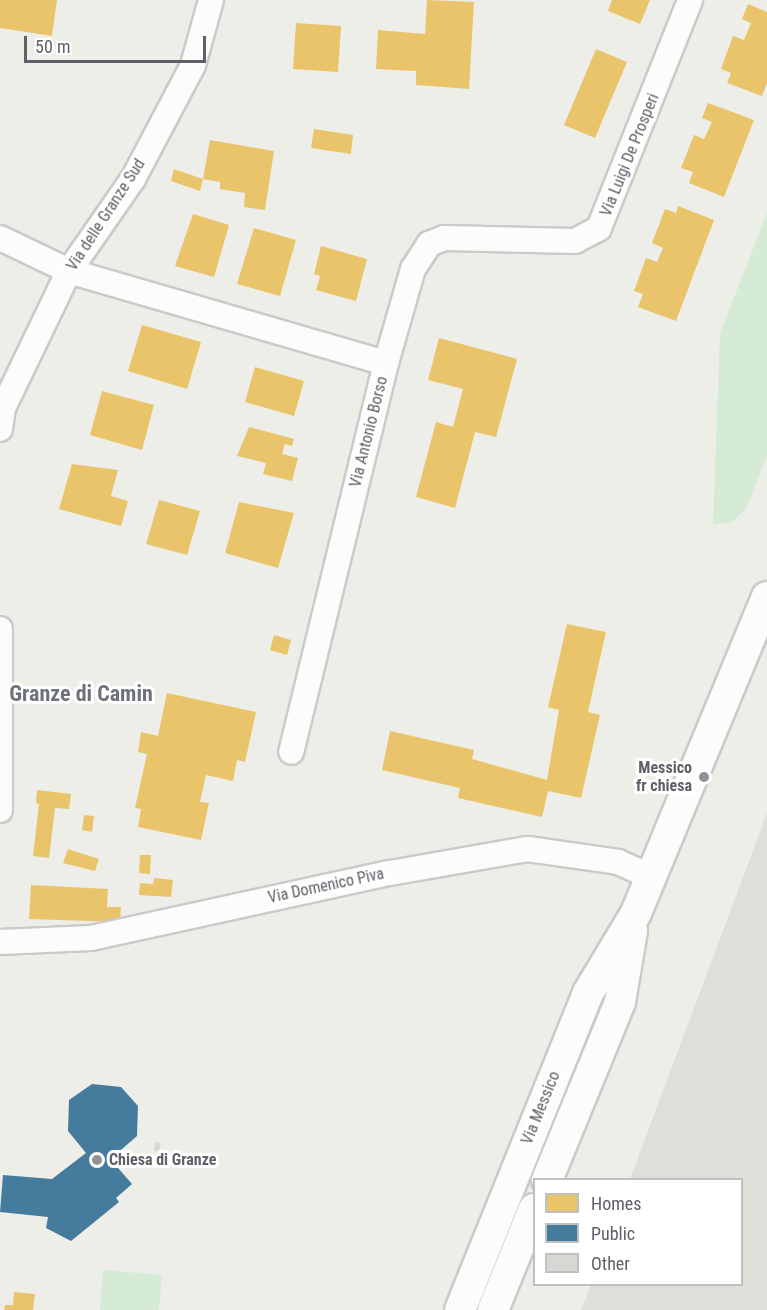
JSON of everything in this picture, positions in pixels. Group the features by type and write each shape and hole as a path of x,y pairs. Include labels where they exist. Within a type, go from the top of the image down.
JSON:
{"street":[{"name":"Via delle Granze Sud","path":"0,429 3,408 69,271 133,179 188,75 211,0"},
{"name":"Via Luigi De Prosperi","path":"386,363 413,269 429,244 444,238 575,241 599,228 690,0"},
{"name":"Via Antonio Borso","path":"0,238 69,271 386,363 291,752"},
{"name":"Via Messico","path":"460,1310 588,993 636,914 767,597"},
{"path":"0,629 0,810"},
{"name":"Via Domenico Piva","path":"0,942 91,938 390,873 528,849 618,862 651,877"},
{"name":"Via Messico","path":"547,1178 620,1002 636,914"},
{"path":"493,1310 533,1211"}],"shaded area":[{"path":"767,813 767,1310 581,1310 591,1286 743,1286 743,1178 630,1178"}],"green space":[{"path":"767,213 767,456 746,509 732,522 713,525 720,333"},
{"path":"103,1270 162,1275 159,1310 100,1310"}],"building: Homes":[{"path":"0,0 57,0 52,36 0,28"},
{"path":"427,0 474,2 469,89 416,85 416,71 376,69 378,30 425,34"},
{"path":"612,0 650,0 640,24 608,11"},
{"path":"748,4 767,12 767,83 762,96 727,83 731,73 721,69 733,36 744,40 751,23 742,19"},
{"path":"296,23 341,26 338,72 293,69"},
{"path":"596,49 627,62 595,138 564,125"},
{"path":"708,103 754,120 724,197 689,183 693,172 681,168 694,135 704,139 712,122 702,118"},
{"path":"314,129 353,135 351,154 311,148"},
{"path":"210,140 274,151 265,210 244,207 245,193 220,189 220,182 203,179"},
{"path":"174,169 203,179 200,191 171,181"},
{"path":"678,206 714,220 676,321 638,307 643,294 634,291 646,258 657,262 663,248 652,243 665,209 676,213"},
{"path":"193,214 229,225 214,277 175,266"},
{"path":"254,228 296,240 280,296 237,284"},
{"path":"321,246 367,259 356,301 316,290 320,276 314,274"},
{"path":"142,325 201,342 187,389 128,371"},
{"path":"439,338 517,359 496,437 475,432 455,508 416,497 436,422 453,427 463,389 428,380"},
{"path":"255,367 304,381 294,416 245,402"},
{"path":"102,391 154,405 142,450 90,435"},
{"path":"249,427 294,439 292,446 285,444 282,454 298,458 292,481 263,474 266,463 237,456"},
{"path":"72,464 118,470 111,496 128,501 121,526 59,509"},
{"path":"159,500 200,511 187,555 146,544"},
{"path":"239,502 294,513 278,568 225,553"},
{"path":"567,624 606,632 588,712 600,715 581,798 548,791 542,817 458,798 460,788 382,770 390,731 474,750 472,759 547,780 559,710 548,707"},
{"path":"274,635 291,640 287,655 270,650"},
{"path":"167,693 256,712 245,762 237,760 233,781 206,775 200,802 209,803 201,840 138,827 141,809 135,808 147,754 138,752 141,732 158,736"},
{"path":"37,790 71,794 69,809 55,808 49,858 33,856 39,804 36,803"},
{"path":"84,815 94,816 92,832 82,830"},
{"path":"68,849 99,859 95,871 63,863"},
{"path":"140,855 151,855 150,874 139,873"},
{"path":"154,878 173,880 171,897 139,895 140,883 153,884"},
{"path":"31,885 108,889 107,907 121,907 120,922 29,919"},
{"path":"14,1292 35,1294 33,1310 4,1310 5,1305 13,1305"}],"building: Public":[{"name":"Chiesa di Granze","path":"92,1084 121,1087 138,1106 137,1136 114,1156 122,1165 118,1168 132,1184 116,1198 119,1202 71,1241 46,1228 48,1217 0,1212 3,1175 52,1179 86,1153 68,1131 69,1100"}],"building: Other":[{"path":"155,1142 161,1143 159,1152 154,1151"}],"place":[{"name":"Messico fr chiesa","path":"704,777"},
{"name":"Chiesa di Granze","path":"97,1160"}],"district":[{"name":"Granze di Camin","path":"81,694"}]}
